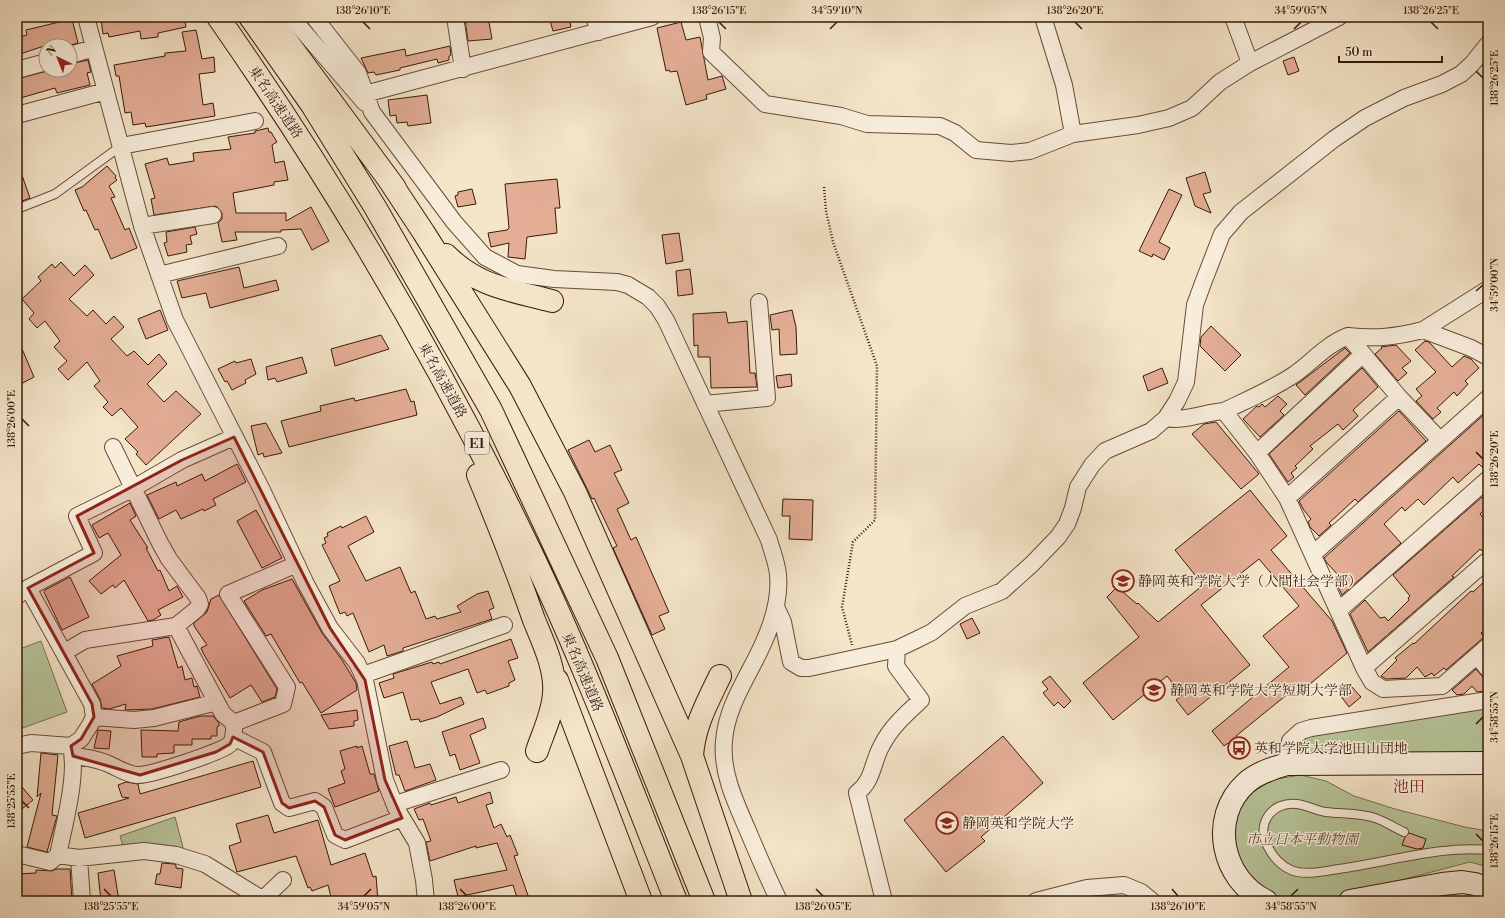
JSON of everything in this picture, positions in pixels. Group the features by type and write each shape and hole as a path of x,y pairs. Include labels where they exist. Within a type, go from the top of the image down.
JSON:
{"highway":[{"name":"東名高速道路","path":"218,17 287,118 326,179 406,313 467,423 526,542 584,669 676,901"},
{"name":"東名高速道路","path":"250,17 312,105 375,207 491,410 607,658 704,901"},
{"path":"269,17 441,250 466,273 483,282 505,290 552,301"},
{"path":"386,177 424,233 520,386 575,492 692,756 741,901"},
{"path":"406,313 429,358 514,564 641,901"},
{"path":"537,751 548,719 554,694 554,679 542,641"},
{"path":"692,756 695,734 699,721 720,676"}],"street":[{"path":"86,17 142,226 183,338 234,436 296,564 330,628 357,663 363,675 385,780 402,818 417,843 424,880 426,901"},
{"path":"291,17 372,112 454,222 485,257 517,274 554,279 617,282 628,284 648,297 657,306 666,320 769,540 778,576 776,607 764,643 734,702 726,723 724,754 733,795 779,901"},
{"path":"314,17 352,64 361,79 372,112"},
{"path":"455,17 463,68"},
{"path":"365,94 463,68 596,25 652,17"},
{"path":"707,17 712,38 712,52 765,104 841,116 867,124 940,126 955,133 976,150 1011,153 1030,151 1073,134 1138,125 1169,118 1192,108 1220,82 1250,63 1339,17"},
{"path":"1044,17 1064,85 1073,134"},
{"path":"1233,17 1250,63"},
{"path":"776,607 783,622 792,662 795,666 809,668 897,649 932,632 965,606 1002,591 1032,564 1058,537 1067,524 1078,487 1092,465 1105,451 1150,431 1166,418 1177,402 1186,382 1195,305 1210,262 1222,234 1241,212 1334,139 1365,118 1404,98 1442,84 1461,74 1472,64 1488,44"},
{"path":"78,53 94,48"},
{"path":"17,70 38,64"},
{"path":"17,115 106,91"},
{"path":"121,146 255,121"},
{"path":"142,226 213,215"},
{"path":"159,275 278,246"},
{"path":"1166,418 1175,420 1207,412 1224,411 1275,388 1298,372 1336,340 1348,336 1374,339 1400,336 1423,330 1488,289"},
{"path":"705,404 767,398 759,302"},
{"path":"1423,330 1471,348 1488,357"},
{"path":"1348,336 1399,397 1440,440"},
{"path":"1257,453 1363,354"},
{"path":"1287,498 1399,397"},
{"path":"1312,554 1488,398"},
{"path":"1224,411 1257,453 1287,498 1364,668 1372,682 1383,689 1442,686 1482,651 1488,669"},
{"path":"17,854 50,862 58,855 73,774 72,751 94,717 92,704 65,652 23,592 94,553 77,516 132,489 182,460 234,436"},
{"path":"65,652 85,640 176,626 197,609 200,604 198,598 169,559 132,489 114,447"},
{"path":"1338,611 1488,479"},
{"path":"1364,668 1488,560"},
{"path":"17,746 31,743 72,751 106,763 129,774 140,775 216,752 230,744 234,730 283,704 287,687 228,594 296,564"},
{"path":"363,675 504,625"},
{"path":"176,626 223,714 234,730 263,752 282,803 289,808 315,801 324,807 335,835 344,840 402,818"},
{"path":"884,901 857,793 866,786 882,745 896,724 921,700 896,666 897,649"},
{"path":"1287,764 1290,741 1302,731 1311,728 1488,700"},
{"path":"94,717 134,720 154,718 218,703"},
{"path":"1266,901 1250,892 1238,880 1230,867 1226,854 1225,827 1228,814 1234,798 1246,783 1261,774 1287,764 1488,763"},
{"path":"395,804 501,770"},
{"path":"58,855 79,858 144,851 176,855 205,864 262,900 283,880"},
{"path":"79,858 82,901"},
{"path":"1350,901 1442,884 1462,882 1475,884 1488,890"},
{"path":"1036,901 1087,888 1124,885 1141,892 1152,901"}],"lane":[{"path":"17,209 56,194 121,146"},
{"path":"1404,832 1375,818 1324,812 1298,804 1284,805 1272,810 1265,819 1263,830 1266,843 1272,855 1281,864 1292,870 1309,873 1453,850 1488,850"}],"path":[{"path":"824,187 826,211 833,242 877,366 875,520 853,542 842,607 855,657"}],"highlighted area":[{"path":"234,437 330,628 365,680 385,780 402,818 345,840 335,835 324,807 315,801 289,808 282,803 263,752 233,737 230,744 216,752 140,775 73,756 71,746 81,739 94,717 92,704 28,588 94,553 77,516 182,460"}],"green space":[{"path":"41,641 67,712 17,730 17,650"},
{"path":"1488,706 1488,752 1308,755 1302,751 1305,739 1316,731"},
{"name":"市立日本平動物園","path":"1300,775 1326,781 1354,796 1395,809 1465,827 1488,831 1488,867 1470,862 1336,897 1308,901 1271,895 1239,868 1231,825 1239,809 1252,793 1271,780"},
{"path":"175,817 184,851 123,846 120,836"}],"building":[{"path":"109,17 184,17 186,27 158,33 158,37 141,39 140,31 109,37 108,33 103,34 101,19"},
{"path":"488,17 492,39 468,41 465,19"},
{"path":"549,17 569,17 571,27 553,31"},
{"path":"72,19 77,38 38,38 38,48 17,55 17,38 27,35 26,30"},
{"path":"681,22 686,40 700,37 708,80 722,76 726,89 706,95 707,99 686,105 677,71 666,71 657,28"},
{"path":"196,30 202,59 214,57 215,72 199,74 203,105 213,103 215,116 146,127 145,123 133,125 131,112 125,113 119,76 116,76 114,65 165,56 165,53 186,51 182,32"},
{"path":"450,46 451,55 449,56 449,60 438,63 437,59 400,68 400,70 376,75 374,72 368,73 361,58 405,49 406,56"},
{"path":"1294,57 1299,71 1288,75 1283,61"},
{"path":"88,60 91,72 87,73 90,85 57,93 55,88 17,99 17,79 38,73 38,78 78,78 78,62"},
{"path":"427,95 431,123 408,126 407,122 397,123 396,115 390,116 388,100"},
{"path":"268,128 269,132 271,132 277,142 272,145 275,163 284,161 288,180 274,182 274,185 233,193 236,213 286,213 286,221 311,207 329,241 312,250 301,229 281,230 281,232 235,232 237,240 222,242 218,223 222,219 222,213 216,206 154,215 151,199 155,198 145,164 167,158 169,165 194,161 193,153 231,149 228,137 255,133 255,131"},
{"path":"18,164 30,198 17,203 17,165"},
{"path":"107,166 116,176 115,178 117,180 109,186 115,197 111,198 125,230 129,228 137,248 111,259 98,229 95,230 86,210 84,211 75,190 82,187"},
{"path":"1205,172 1211,192 1203,194 1211,213 1195,206 1186,178"},
{"path":"557,179 560,208 555,208 557,233 527,237 525,259 508,257 509,243 491,247 488,233 507,230 509,228 505,184"},
{"path":"472,189 476,204 458,207 455,196 458,195 458,192"},
{"path":"1169,189 1182,195 1159,242 1170,248 1164,260 1153,254 1152,257 1139,251"},
{"path":"195,227 197,234 190,236 192,244 186,245 187,252 168,256 164,243 167,242 166,232"},
{"path":"679,233 683,261 666,264 662,235"},
{"path":"61,262 74,276 85,265 94,275 69,299 87,316 93,310 106,324 114,316 124,327 111,339 127,356 134,351 148,365 159,354 167,364 147,384 164,402 176,391 201,414 146,465 136,454 138,452 125,439 138,427 121,408 112,416 103,407 108,402 94,386 100,381 87,362 68,380 58,369 67,361 54,347 60,341 45,321 37,328 29,319 34,313 22,299 41,281 38,277 52,264 55,268"},
{"path":"239,267 244,288 276,280 279,290 210,308 206,293 182,298 177,281"},
{"path":"690,269 693,294 678,296 676,271"},
{"path":"160,310 168,330 146,339 138,319"},
{"path":"792,310 796,327 797,354 780,355 779,329 772,330 770,315"},
{"path":"726,312 728,323 747,321 750,373 755,373 757,387 711,388 710,357 698,357 698,345 694,346 693,314"},
{"path":"1211,326 1241,355 1225,371 1200,346 1201,337"},
{"path":"381,335 389,349 335,366 331,349"},
{"path":"17,337 34,377 17,386"},
{"path":"1425,341 1429,342 1452,367 1464,356 1471,359 1479,368 1465,381 1468,384 1457,396 1454,392 1437,408 1441,412 1433,419 1416,401 1422,396 1416,389 1436,372 1415,350"},
{"path":"1396,345 1411,361 1402,368 1407,373 1398,381 1375,354 1382,348 1381,347"},
{"path":"1345,348 1350,353 1305,395 1296,385"},
{"path":"302,357 307,373 277,382 275,378 268,380 266,367"},
{"path":"251,359 256,374 245,380 246,383 232,390 227,381 225,382 218,369 235,361 236,363"},
{"path":"1162,368 1168,383 1148,391 1143,376"},
{"path":"1362,368 1378,387 1353,410 1358,416 1343,430 1338,424 1310,446 1313,449 1295,466 1297,468 1291,473 1294,477 1288,482 1269,454"},
{"path":"791,374 792,386 778,388 776,376"},
{"path":"406,389 411,402 414,401 417,415 289,447 281,421 321,411 320,406 354,398 355,401"},
{"path":"1278,396 1287,404 1280,411 1284,415 1260,437 1243,419 1257,406 1259,407 1262,404 1265,407"},
{"path":"1399,411 1426,441 1358,502 1355,499 1329,523 1331,525 1319,536 1310,527 1308,522 1311,519 1299,501"},
{"path":"1488,411 1488,470 1485,470 1479,464 1458,483 1453,477 1424,505 1418,499 1405,511 1402,507 1384,524 1401,543 1342,595 1335,580 1339,576 1324,558"},
{"path":"1216,422 1259,474 1241,489 1192,434 1204,424"},
{"path":"266,423 282,453 264,457 263,453 258,455 251,426"},
{"path":"589,440 595,452 610,445 622,470 614,473 629,503 617,509 631,540 636,537 669,612 659,616 665,629 652,635 613,548 617,546 594,498 592,499 568,450"},
{"path":"237,464 246,482 213,499 216,505 181,519 176,510 159,519 147,495 176,482 177,486 202,474 205,481"},
{"path":"1250,490 1287,536 1271,550 1332,621 1347,653 1304,689 1300,684 1236,736 1245,749 1237,756 1228,743 1224,746 1212,731 1289,667 1263,636 1299,606 1259,559 1201,605 1250,665 1188,715 1176,700 1182,695 1167,676 1113,720 1083,683 1139,637 1107,597 1117,587 1137,604 1138,603 1158,622 1203,585 1175,550"},
{"path":"1482,497 1488,503 1488,506 1480,514 1488,523 1488,545 1482,551 1480,549 1452,576 1454,577 1368,652 1350,614 1365,600 1380,618 1385,617 1388,621 1409,600 1408,598 1410,596 1393,575"},
{"path":"783,499 813,500 812,540 789,539 790,516 782,516"},
{"path":"130,503 136,516 130,520 148,548 146,548 158,571 160,570 169,591 177,586 183,597 158,610 161,615 148,621 124,580 115,588 113,585 101,594 89,581 121,555 108,533 99,538 92,525"},
{"path":"256,510 282,558 262,568 237,521"},
{"path":"366,516 374,532 348,546 366,581 400,567 411,593 415,591 426,619 435,616 437,619 461,612 457,606 477,594 488,591 494,608 489,610 492,619 403,648 403,651 387,656 384,645 369,652 353,613 347,616 345,612 340,614 329,586 340,581 322,545 326,543 324,538 328,536 327,533 341,526 342,528"},
{"path":"70,577 89,617 62,630 44,592 45,590"},
{"path":"1488,578 1488,627 1481,633 1484,637 1446,670 1444,668 1434,676 1432,673 1425,677 1417,667 1406,678 1386,679 1381,676 1397,660 1395,658 1413,643 1414,644 1471,591 1473,592"},
{"path":"292,579 322,633 342,660 356,683 357,690 321,713 302,682 300,683 271,634 266,636 244,601 262,590"},
{"path":"219,595 277,689 275,697 262,702 251,685 230,698 203,653 201,648 207,645 194,626 194,623 207,612 211,599"},
{"path":"972,618 980,633 967,639 960,624"},
{"path":"169,637 178,668 182,666 185,680 192,678 194,687 197,686 200,697 152,709 125,710 126,704 109,709 102,708 100,699 92,684 121,666 117,656 153,646 152,640"},
{"path":"511,639 518,658 508,661 515,680 509,683 509,686 487,694 485,690 477,693 468,669 431,682 440,704 461,697 464,704 437,717 420,722 419,719 411,720 403,692 384,698 379,683 394,678 393,674 432,662 433,664 439,662 440,664"},
{"path":"1476,669 1488,683 1488,688 1485,691 1477,692 1472,686 1464,694 1457,695 1452,690"},
{"path":"1050,676 1071,701 1064,708 1058,702 1054,706 1043,693 1048,689 1042,682"},
{"path":"1351,686 1361,697 1349,707 1340,695"},
{"path":"357,710 358,720 354,721 354,726 329,729 321,715"},
{"path":"200,716 213,716 219,723 219,726 217,727 217,736 211,736 211,739 192,739 192,745 174,745 174,753 157,754 157,757 142,757 141,730 178,731 179,722"},
{"path":"483,718 486,728 470,735 480,763 460,770 455,754 450,756 442,732"},
{"path":"98,730 111,731 109,749 94,748"},
{"path":"1003,736 1043,783 981,837 985,841 946,872 904,820"},
{"path":"407,741 415,768 430,764 436,780 405,791 399,775 396,775 389,746"},
{"path":"357,746 357,748 362,746 370,774 374,774 379,791 335,807 328,789 345,783 341,771 345,769 340,751"},
{"path":"41,753 58,755 52,815 57,816 47,852 27,847 41,793 37,797"},
{"path":"253,761 261,787 85,838 78,813 129,798 122,797 118,785 126,782 138,784 140,794"},
{"path":"17,781 33,800 17,813"},
{"path":"490,792 493,803 486,805 494,828 501,824 507,837 510,835 518,855 514,856 530,901 518,901 513,885 458,897 454,880 507,870 497,843 476,848 476,846 430,861 426,842 431,841 423,819 419,820 414,809 430,803 431,805 456,797 458,803"},
{"path":"268,815 274,833 318,820 331,865 365,853 373,877 376,876 378,901 332,901 328,885 312,891 310,887 308,888 296,856 237,872 229,846 241,842 236,824"},
{"path":"1409,833 1426,839 1423,848 1417,849 1402,845 1405,837"},
{"path":"162,863 174,864 176,865 176,868 183,869 181,888 155,884 157,874 160,874"},
{"path":"56,869 70,869 72,901 17,901 17,874 36,873 36,870 52,871"},
{"path":"114,870 119,901 101,901 98,873"}],"place":[{"name":"静岡英和学院大学（人間社会学部）","path":"1123,581"},
{"name":"静岡英和学院大学短期大学部","path":"1154,690"},
{"name":"英和学院大学池田山団地","path":"1239,748"},
{"name":"静岡英和学院大学","path":"947,823"}],"district":[{"name":"池田","path":"1409,786"}]}
